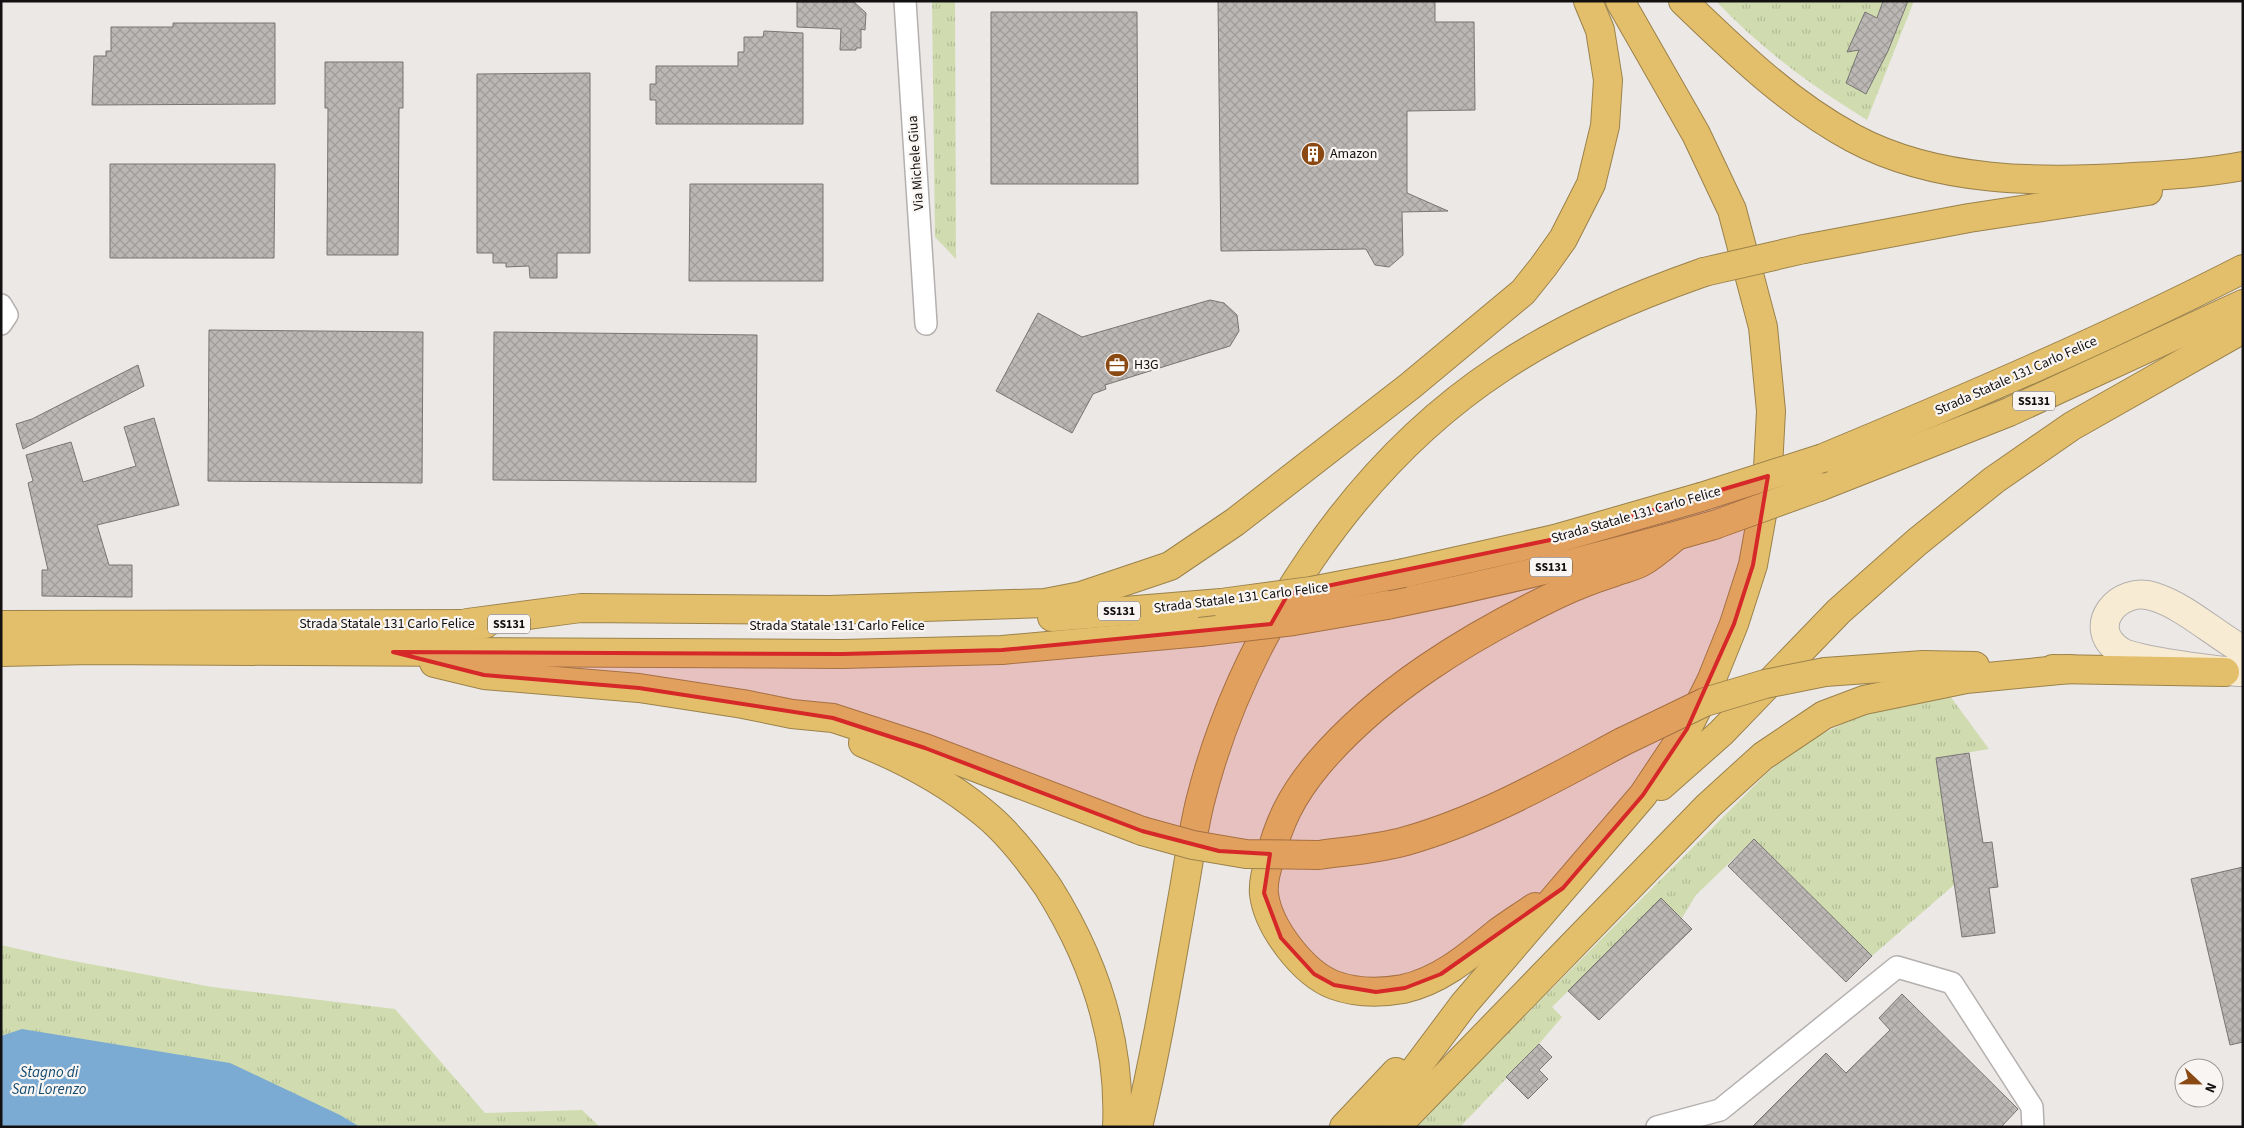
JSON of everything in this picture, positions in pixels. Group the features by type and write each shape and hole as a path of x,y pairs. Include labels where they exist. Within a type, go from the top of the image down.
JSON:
{"highway":[{"path":"467,623 581,608 820,610 1045,603 1080,596 1170,566 1236,522 1410,386 1523,292 1544,267 1563,239 1591,184 1606,126 1608,80 1600,30 1588,1"},
{"path":"1372,1127 1464,1004 1642,795 1687,729 1711,681 1734,624 1753,565 1767,487 1771,411 1763,327 1732,210 1696,134 1620,1"},
{"path":"1683,1 1750,66 1801,106 1854,139 1911,161 1972,176 2040,180 2102,179 2212,172"},
{"path":"1138,1127 1200,802 1230,708 1279,608 1322,540 1375,478 1434,420 1499,369 1576,324 1640,294 1704,272 1804,249 1968,218 2141,193 2212,172 2243,166"},
{"name":"Strada Statale 131 Carlo Felice","path":"1,625 467,623 614,627 913,627 1221,603 1311,591 1404,573 1555,539 1701,497 1823,458 1980,393 2153,315 2243,269"},
{"name":"Strada Statale 131 Carlo Felice","path":"1,652 100,650 842,654 1002,650 1200,632 1294,621 1482,586 1675,537 1714,525 2009,412 2243,304"},
{"path":"1616,825 1721,732 1839,611 1917,542 1994,480 2072,426 2243,329"},
{"path":"1563,888 1498,932 1474,954 1442,974 1405,988 1376,992 1334,985 1314,974 1281,938 1269,913 1264,893 1274,838 1286,808 1317,766 1359,719 1435,664 1478,637 1529,608 1579,584 1642,562 1675,537"},
{"path":"393,652 484,676 639,688 744,704 792,714 834,718 925,748 1142,831 1193,846 1246,854 1319,855 1362,850 1406,841 1484,813 1622,742 1705,702 1765,684 1825,672 1923,665 2234,672"},
{"path":"1396,1127 1708,806 1763,756 1824,715 1864,700 1966,679 2070,669"},
{"path":"792,714 881,751 924,772 985,813 1035,868 1070,922 1095,978 1114,1056 1116,1127"},
{"path":"1344,1127 1382,1084 1464,1004"}],"main road":[{"path":"2234,672 2130,656 2120,652 2108,637 2106,618 2110,609 2124,597 2139,594 2154,596 2243,650"}],"street":[{"name":"Via Michele Giua","path":"905,1 926,324"},
{"path":"1657,1127 1720,1110 1897,967 1952,983 2032,1107 2033,1127"}],"highlighted area":[{"path":"1768,476 1753,565 1734,624 1687,729 1643,795 1563,888 1441,974 1405,988 1376,992 1334,985 1314,974 1281,938 1264,893 1270,854 1219,851 1142,831 925,748 833,718 639,688 484,675 393,652 842,654 1002,650 1271,624 1288,594 1555,539"}],"green space":[{"path":"932,1 955,1 956,259 935,237"},
{"path":"1716,1 1914,1 1867,120 1788,66 1751,35"},
{"path":"1950,696 1989,749 1936,758 1955,884 1872,956 1754,839 1696,895 1682,918 1661,899 1552,1007 1562,1017 1460,1127 1414,1127 1766,774 1799,746 1866,712"},
{"path":"1,945 58,958 212,987 395,1009 485,1113 582,1110 600,1127 1,1127"}],"water":[{"name":"Stagno di San Lorenzo","path":"22,1029 230,1063 340,1115 360,1127 1,1127 1,1036"}],"building":[{"name":"Amazon","path":"1218,1 1435,1 1435,22 1474,22 1475,110 1407,111 1407,193 1448,211 1402,212 1403,255 1389,267 1375,265 1366,249 1221,251"},
{"path":"1883,1 1908,1 1888,51 1866,94 1846,83 1859,50 1847,52 1865,12 1877,18"},
{"path":"797,2 854,2 866,13 865,30 861,29 861,48 856,48 856,50 840,50 841,29 797,27"},
{"path":"991,12 1137,12 1138,184 991,184"},
{"path":"173,23 275,23 275,104 92,105 94,56 106,56 106,51 111,51 111,27 173,27"},
{"path":"764,31 803,33 803,124 656,124 656,100 650,100 650,84 656,84 656,66 738,66 738,52 744,52 744,37 763,37"},
{"path":"325,62 403,62 403,108 399,108 398,255 327,255 328,108 325,108"},
{"path":"590,73 590,253 557,253 557,278 530,278 529,266 506,267 506,263 493,263 493,253 477,253 477,74"},
{"path":"110,164 275,164 274,258 110,258"},
{"path":"690,184 823,184 823,281 689,281"},
{"path":"1210,300 1224,303 1237,315 1239,331 1230,346 1105,385 1106,389 1093,394 1072,433 996,391 1038,313 1082,337"},
{"path":"209,330 423,332 422,483 208,481"},
{"path":"494,332 757,335 756,482 493,480"},
{"path":"138,365 144,386 23,449 16,424 32,419"},
{"path":"154,418 179,505 97,525 109,565 132,565 132,597 42,596 42,570 48,570 28,483 33,481 26,455 71,442 83,482 136,466 124,427"},
{"path":"1969,753 1983,843 1992,842 1998,887 1989,888 1995,933 1962,937 1936,758"},
{"path":"1754,839 1872,956 1846,982 1728,866"},
{"path":"2243,867 2243,1042 2230,1045 2191,879"},
{"path":"1661,898 1692,929 1599,1020 1568,991"},
{"path":"1902,994 2018,1109 2001,1127 1752,1127 1826,1053 1846,1073 1890,1030 1879,1018"},
{"path":"1539,1044 1552,1057 1539,1070 1548,1079 1528,1099 1506,1077"}],"place":[{"name":"Amazon","path":"1313,154"},
{"name":"H3G","path":"1117,365"}]}
